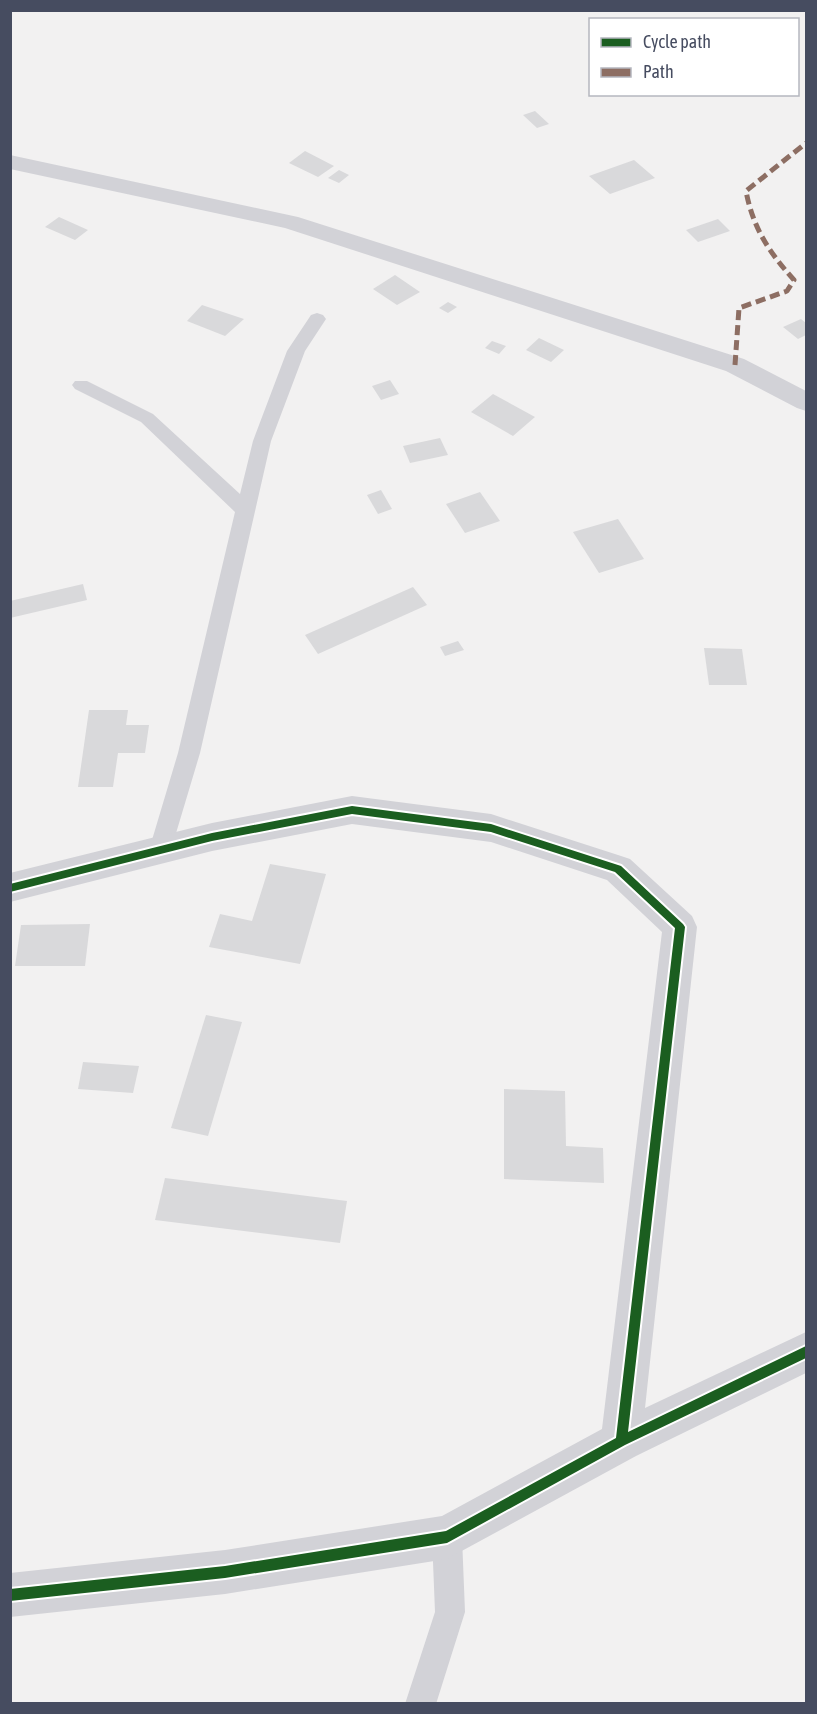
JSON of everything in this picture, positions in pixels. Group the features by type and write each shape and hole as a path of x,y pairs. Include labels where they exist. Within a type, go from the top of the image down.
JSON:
{"street":[{"path":"10,162 290,222 735,365 807,402"},
{"path":"10,888 212,837 352,810 491,828 618,869 680,927 621,1441"},
{"path":"10,1595 225,1572 447,1537 621,1441 807,1352"}],"lane":[{"path":"160,850 189,753 262,441 296,351 317,319"},
{"path":"81,385 147,418 245,510"},
{"path":"420,1704 450,1612 447,1537"}],"building":[{"path":"535,111 549,124 537,128 523,115"},
{"path":"305,151 334,166 318,177 289,163"},
{"path":"634,160 655,178 610,194 589,176"},
{"path":"339,170 349,175 339,183 328,178"},
{"path":"59,217 88,230 75,240 45,227"},
{"path":"718,219 730,231 698,242 686,230"},
{"path":"395,275 420,292 397,305 373,289"},
{"path":"448,302 457,307 448,313 439,308"},
{"path":"202,305 244,319 225,336 187,321"},
{"path":"801,319 806,323 806,335 798,339 783,327"},
{"path":"539,338 564,350 551,362 526,350"},
{"path":"492,341 506,346 499,354 485,348"},
{"path":"390,380 399,394 381,400 372,386"},
{"path":"493,394 535,417 513,436 471,412"},
{"path":"440,438 448,455 410,463 403,446"},
{"path":"381,490 392,509 378,514 367,495"},
{"path":"480,492 500,521 465,533 446,504"},
{"path":"618,519 644,559 599,573 573,532"},
{"path":"83,584 87,600 10,618 10,601"},
{"path":"413,587 427,605 318,654 305,635"},
{"path":"458,641 464,650 445,656 440,647"},
{"path":"704,648 742,649 747,685 709,685"},
{"path":"89,710 128,710 126,725 149,725 145,753 118,753 113,787 78,787"},
{"path":"270,864 326,874 300,964 209,947 220,914 252,921"},
{"path":"90,924 85,966 15,966 21,925"},
{"path":"206,1015 242,1022 208,1136 171,1128"},
{"path":"83,1062 139,1066 133,1093 78,1089"},
{"path":"504,1089 565,1091 566,1146 603,1148 604,1183 504,1179"},
{"path":"165,1178 347,1201 340,1243 155,1220"}],"marked path":[{"path":"735,365 739,308 787,291 794,280 762,240 752,219 746,191 806,143"}],"cycle path":[{"path":"10,888 212,837 352,810 491,828 618,869 680,927 621,1441"},
{"path":"10,1595 225,1572 447,1537 621,1441 806,1352"}]}
